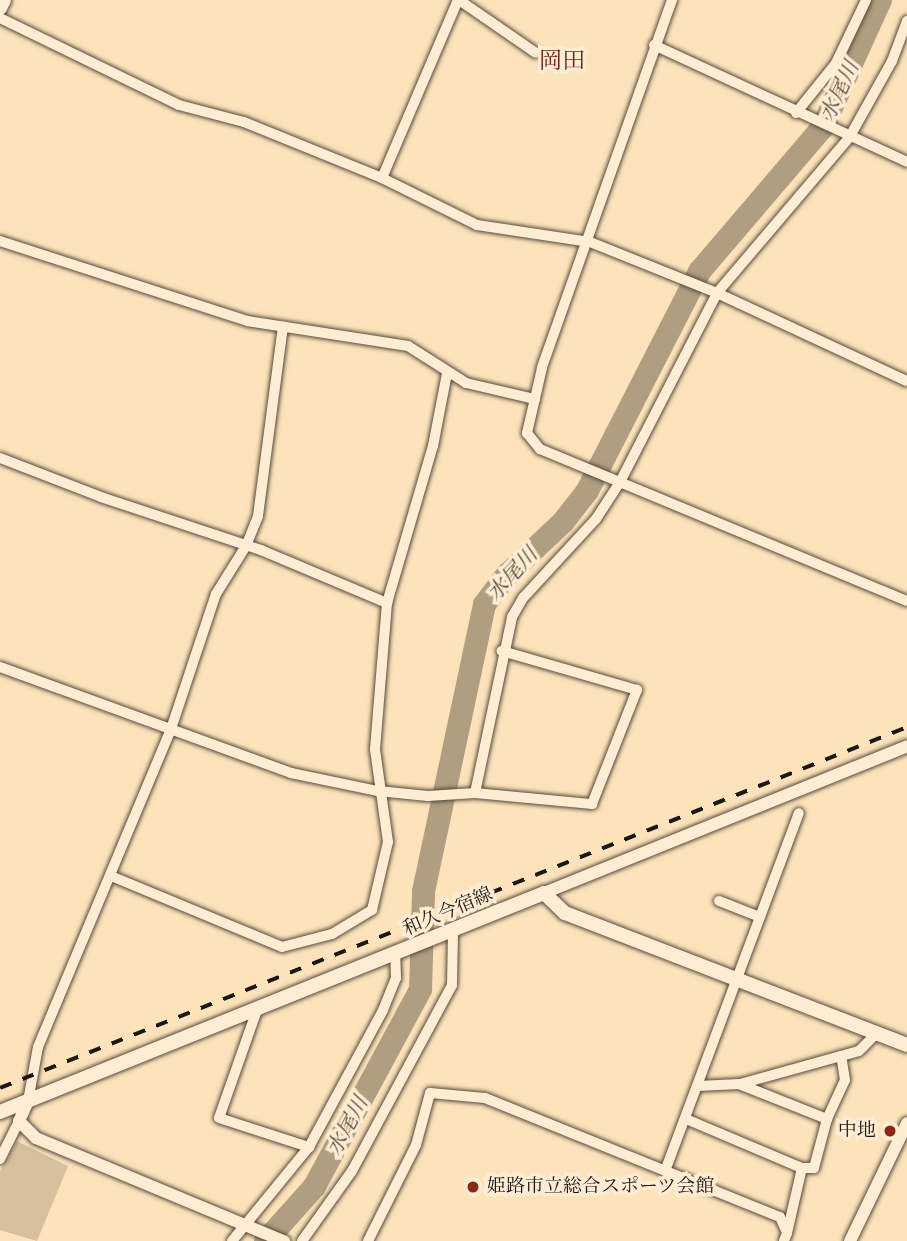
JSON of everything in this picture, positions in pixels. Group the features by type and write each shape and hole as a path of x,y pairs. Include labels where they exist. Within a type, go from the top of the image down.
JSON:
{"main road":[{"path":"0,8 4,0"},
{"path":"544,893 565,913 907,1045"},
{"name":"和久今宿線","path":"0,1112 453,932 544,893"}],"street":[{"path":"382,178 458,0 536,53"},
{"path":"672,0 654,45 590,242 542,368 527,433 540,449 907,601"},
{"path":"796,113 836,63 866,0"},
{"path":"0,18 179,105 244,122 382,178 477,225 590,242 717,293 907,381"},
{"path":"475,793 502,651 512,617 523,598 596,519 620,482 717,293 849,138 892,61 907,21"},
{"path":"654,45 849,138 907,162"},
{"path":"0,241 247,321 408,346 447,373 484,390 535,400"},
{"path":"0,1159 27,1101 38,1047 170,732 216,594 246,546 258,516 283,327"},
{"path":"111,876 282,947 332,934 372,910 387,842 378,791 375,749 387,603 433,446 447,373"},
{"path":"0,458 246,546 387,603"},
{"path":"0,667 170,732 291,773 378,791 428,796 475,793 592,804 637,690 502,651"},
{"path":"544,893 907,746"},
{"path":"665,1171 799,813"},
{"path":"719,901 760,917"},
{"path":"302,1241 352,1171 452,985 453,932"},
{"path":"232,1241 309,1147 383,1010 396,978 395,955"},
{"path":"257,1010 219,1118 309,1147"},
{"path":"698,1086 739,1084 859,1051 877,1033"},
{"path":"686,1119 802,1168 814,1168 827,1119 845,1080 841,1056"},
{"path":"739,1084 827,1119"},
{"path":"368,1241 416,1145 430,1093 485,1098 780,1217 785,1237"},
{"path":"19,1121 36,1138 284,1241"},
{"path":"850,1241 907,1123"},
{"path":"785,1237 802,1168"}],"shaded area":[{"path":"17,1141 68,1166 37,1241 0,1230 0,1171"}],"waterway":[{"name":"水尾川","path":"265,1241 314,1186 420,989 423,891 484,604 507,574 563,521 587,490 699,271 822,127 880,0"}],"railway":[{"path":"0,1088 907,727"}],"place":[{"name":"中地","path":"890,1131"},
{"name":"姫路市立総合スポーツ会館","path":"473,1187"}],"district":[{"name":"岡田","path":"562,61"}]}
